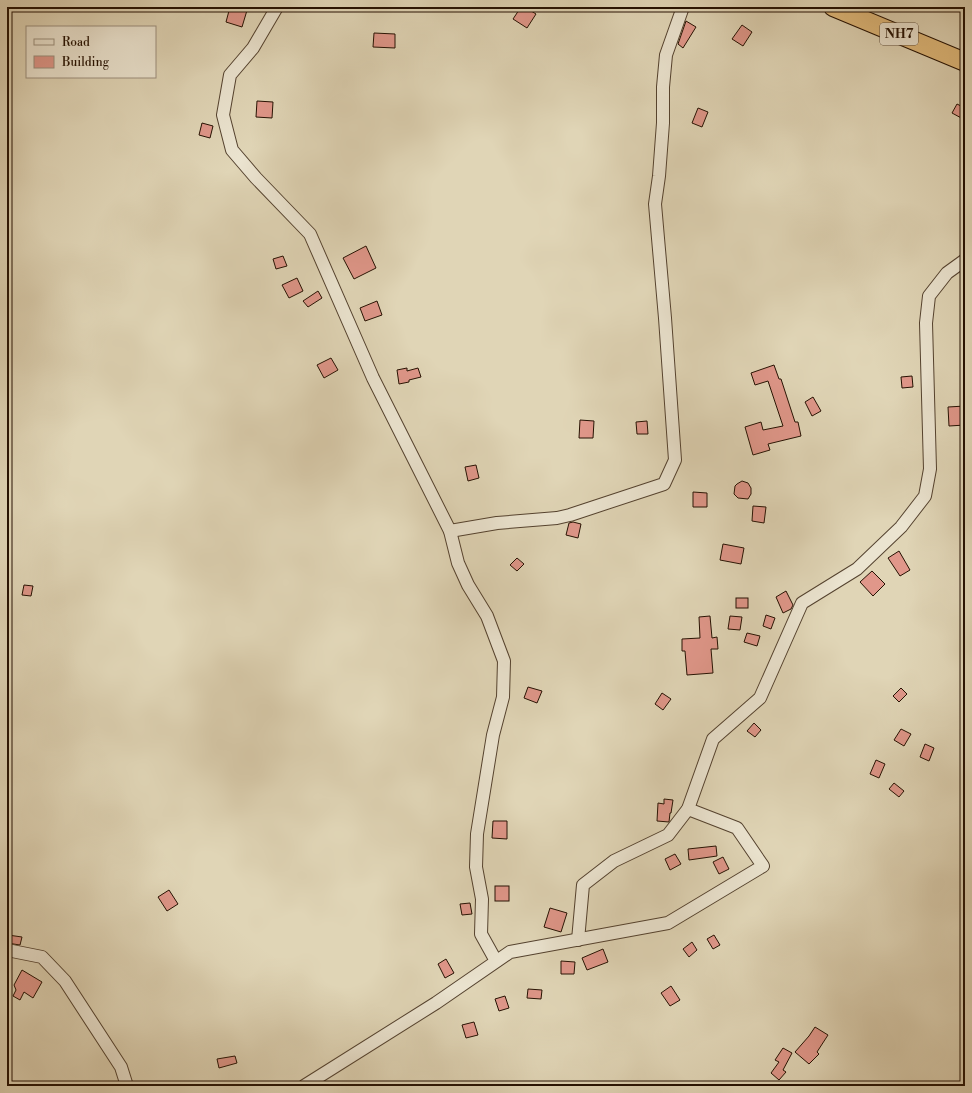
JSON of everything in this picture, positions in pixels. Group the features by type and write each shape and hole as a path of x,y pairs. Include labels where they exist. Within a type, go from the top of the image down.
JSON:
{"highway":[{"name":"NH7","path":"833,7 965,62"}],"street":[{"path":"277,7 253,48 230,75 223,115 232,150 256,178 310,234 373,378 450,531 458,563 468,585 487,616 504,661 503,697 493,734 477,834 476,854 476,867 482,899 481,934 496,961"},
{"path":"450,531 497,524 557,518 570,515 664,484 675,460 655,204 662,131 663,87 666,55 683,7"},
{"path":"578,940 583,885 614,861 668,835 688,809 713,739 760,698 802,603 857,569 901,527 925,496 930,469 926,323 929,296 947,273 965,260"},
{"path":"304,1086 436,1003 510,952 668,922 763,866 737,828 688,809"},
{"path":"7,950 42,957 65,981 121,1067 127,1086"}],"building":[{"path":"230,7 248,7 242,27 226,22"},
{"path":"521,7 525,7 536,14 527,28 513,19"},
{"path":"686,21 696,27 683,48 678,44"},
{"path":"742,25 752,32 743,46 732,39"},
{"path":"374,33 395,34 395,48 373,47"},
{"path":"257,101 273,102 272,118 256,117"},
{"path":"957,104 965,108 965,120 952,113"},
{"path":"698,108 708,112 702,127 692,123"},
{"path":"202,123 213,126 210,138 199,135"},
{"path":"366,246 376,268 354,279 343,258"},
{"path":"283,256 287,266 276,269 273,259"},
{"path":"297,278 303,291 289,298 282,285"},
{"path":"318,291 322,298 308,307 303,301"},
{"path":"377,301 382,315 365,321 360,308"},
{"path":"331,358 338,370 324,378 317,365"},
{"path":"774,365 779,379 781,379 795,422 798,422 801,436 768,444 770,450 753,455 745,427 761,422 763,430 783,426 768,381 755,385 751,373"},
{"path":"407,368 407,371 418,368 421,377 399,384 397,370"},
{"path":"912,376 913,387 902,388 901,377"},
{"path":"813,397 821,411 812,416 805,402"},
{"path":"965,406 965,425 949,426 948,407"},
{"path":"580,420 594,421 593,438 579,438"},
{"path":"647,421 648,434 637,434 636,422"},
{"path":"476,465 479,478 468,481 465,467"},
{"path":"742,481 748,483 751,488 751,494 748,499 738,498 734,494 735,486"},
{"path":"693,492 707,493 707,507 693,507"},
{"path":"753,506 766,507 764,523 752,521"},
{"path":"573,522 581,524 578,538 566,535 569,523"},
{"path":"723,544 744,548 741,564 720,560"},
{"path":"899,551 910,570 900,576 888,558"},
{"path":"517,558 524,564 517,571 510,565"},
{"path":"872,571 885,584 873,596 860,582"},
{"path":"24,585 33,586 31,596 22,595"},
{"path":"786,591 793,605 791,609 783,613 776,597"},
{"path":"736,598 748,598 748,608 736,608"},
{"path":"766,615 775,618 771,629 763,626"},
{"path":"710,616 712,638 717,637 718,649 711,649 713,673 687,675 685,651 682,651 682,639 700,638 699,617"},
{"path":"730,616 742,617 740,630 728,629"},
{"path":"747,633 760,636 757,646 744,642"},
{"path":"528,687 542,691 537,703 524,698"},
{"path":"901,688 907,694 899,702 893,696"},
{"path":"662,693 671,699 663,710 655,704"},
{"path":"754,723 761,730 755,737 747,731"},
{"path":"901,729 911,734 904,746 894,740"},
{"path":"925,744 934,748 929,761 920,757"},
{"path":"876,760 885,764 879,778 870,774"},
{"path":"894,783 904,791 899,797 889,789"},
{"path":"664,799 673,800 669,822 657,821 658,803 664,804"},
{"path":"493,821 507,821 507,839 492,838"},
{"path":"716,846 717,856 689,860 688,849"},
{"path":"675,854 681,864 670,870 665,859"},
{"path":"723,857 729,869 719,874 713,862"},
{"path":"495,886 509,886 509,901 495,901"},
{"path":"169,890 178,904 167,911 158,897"},
{"path":"470,903 472,914 462,915 460,904"},
{"path":"550,908 567,913 561,932 544,927"},
{"path":"8,935 22,937 20,945 7,943"},
{"path":"714,935 720,945 713,949 707,939"},
{"path":"692,942 697,950 689,957 683,949"},
{"path":"603,949 608,962 587,970 582,958"},
{"path":"446,959 454,973 445,978 438,964"},
{"path":"561,961 575,962 574,974 561,974"},
{"path":"22,970 42,982 33,998 24,992 20,1000 13,996 16,990 14,985"},
{"path":"671,986 680,1000 670,1006 661,993"},
{"path":"528,989 542,990 541,999 527,998"},
{"path":"505,996 509,1008 499,1011 495,999"},
{"path":"474,1022 478,1035 466,1038 462,1025"},
{"path":"815,1027 828,1035 817,1052 819,1054 809,1064 795,1052"},
{"path":"783,1048 792,1053 783,1070 786,1072 779,1080 771,1073 779,1062 775,1060"},
{"path":"235,1056 237,1063 219,1068 217,1059"}]}
